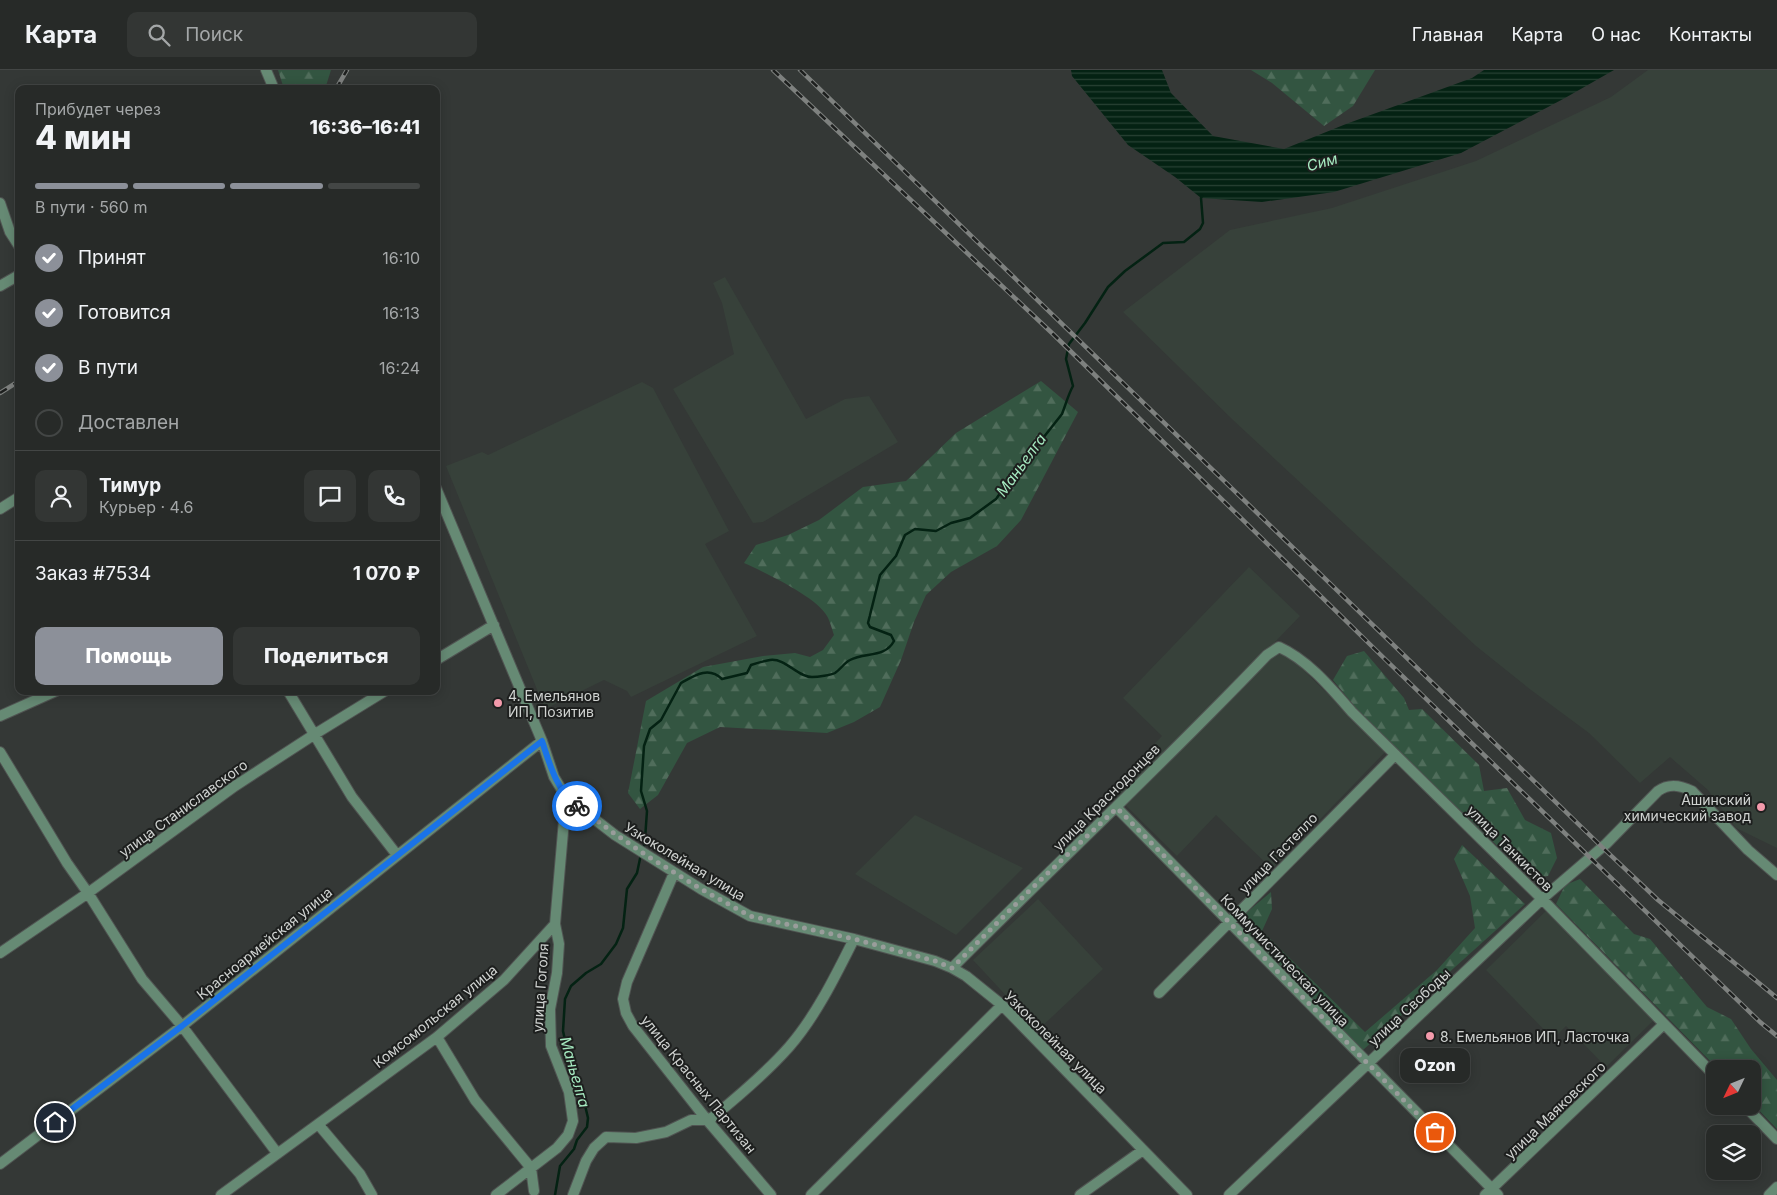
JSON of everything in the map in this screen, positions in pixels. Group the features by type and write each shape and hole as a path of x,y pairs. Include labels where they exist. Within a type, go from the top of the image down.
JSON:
{"street":[{"path":"266,70 272,85"},
{"path":"0,203 10,232 15,240"},
{"path":"0,286 15,278"},
{"name":"Узкоколейная улица","path":"440,497 542,741 554,778 566,797 590,817 649,857 750,916 854,939 935,961 952,968 980,986 1002,1005 1187,1195"},
{"path":"0,509 15,500"},
{"path":"440,658 494,625"},
{"name":"улица Танкистов","path":"1279,647 1289,652 1325,683 1395,755 1542,899 1706,1067"},
{"name":"улица Краснодонцев","path":"952,968 1030,890 1117,808 1267,655 1279,647"},
{"path":"0,716 47,695"},
{"path":"291,695 352,797 397,854"},
{"name":"улица Станиславского","path":"0,953 88,893 235,786 379,695"},
{"name":"Красноармейская улица","path":"0,1164 182,1026 542,741"},
{"path":"0,752 67,863 142,979 182,1026 277,1153"},
{"name":"улица Гастелло","path":"1159,993 1395,755"},
{"name":"улица Свободы","path":"1229,1195 1542,899 1606,844 1665,786 1684,787 1692,791 1748,850 1777,875"},
{"path":"555,924 566,797"},
{"name":"Коммунистическая улица","path":"1117,808 1369,1064 1492,1193"},
{"name":"улица Красных Партизан","path":"674,873 626,982 623,999 626,1013 633,1026 707,1120 771,1195"},
{"name":"Комсомольская улица","path":"221,1195 437,1036 504,980 555,924"},
{"name":"улица Гоголя","path":"496,1195 562,1142 568,1135 573,1121 569,1092 551,1046 550,1009 556,973 558,944 555,924"},
{"path":"573,1195 586,1161 594,1148 606,1137 636,1138 666,1132 691,1120 707,1120 758,1079 790,1046 828,990 854,939"},
{"path":"811,1195 1002,1005"},
{"name":"улица Маяковского","path":"1492,1193 1664,1024"},
{"path":"437,1036 475,1100 531,1168 534,1191"},
{"path":"1754,1115 1777,1139"},
{"path":"318,1124 360,1174 372,1195"},
{"path":"1080,1195 1143,1150"},
{"path":"1769,1195 1777,1187"}],"shaded area":[{"path":"1648,70 1777,70 1777,848 1736,828 1708,790 1670,757 1640,783 1589,733 1476,646 1233,420 1123,312 1230,230 1332,208 1476,161 1611,97"},
{"path":"725,277 806,419 845,399 869,396 898,442 763,522 753,523 673,389 734,354 722,303 713,283"},
{"path":"642,382 653,388 729,531 705,544 757,636 631,697 627,691 604,680 545,709 446,466 482,452 488,455"},
{"path":"1249,567 1300,616 1275,642 1386,751 1272,869 1216,815 1177,856 1110,790 1162,736 1123,698"},
{"path":"915,815 1023,868 956,935 855,874"},
{"path":"1038,899 1103,969 1038,1030 973,960"},
{"path":"1548,909 1655,1019 1606,1067 1566,1026 1553,1039 1486,970"}],"green space":[{"path":"278,70 331,70 326,85 283,85"},
{"path":"1251,70 1375,70 1353,106 1324,126 1272,83"},
{"path":"1041,381 1078,412 1021,520 997,546 951,572 926,595 914,622 901,660 880,707 854,722 827,733 720,727 687,743 658,795 640,809 628,793 646,701 703,667 763,656 795,653 810,657 823,650 834,635 827,616 813,601 764,572 744,563 756,545 788,535 819,520 863,487 906,481 956,433"},
{"path":"1364,651 1404,698 1409,710 1422,709 1479,765 1484,791 1507,788 1525,820 1551,833 1557,858 1548,876 1531,878 1365,719 1333,680 1347,656"},
{"path":"1462,845 1525,904 1363,1050 1246,933 1241,917 1271,892 1272,909 1262,931 1365,1032 1437,970 1475,928 1470,896 1454,859"},
{"path":"1580,879 1634,934 1650,939 1707,1007 1731,1019 1760,1060 1709,1060 1556,904 1565,885"},
{"path":"1761,1061 1777,1080 1777,1129 1761,1112"}],"water":[{"name":"Сим","path":"1071,70 1162,70 1171,93 1213,136 1284,149 1472,78 1484,70 1614,70 1461,153 1334,192 1262,202 1201,198 1175,177 1128,145 1072,76"}],"waterway":[{"name":"Маньелга","path":"643,849 647,811 641,791 644,746 650,729 661,720 681,683 691,677 707,672 717,675 722,679 747,673 751,665 770,660 786,664 807,676 824,676 835,673 850,660 880,652 890,646 894,641 891,635 870,627 868,623 880,575 896,556 905,535 915,529 936,531 951,523 970,518 996,499 1062,414 1073,386 1066,359 1069,344 1108,287 1125,271 1163,243 1184,242 1200,229 1203,223 1202,196"},
{"name":"Маньелга","path":"555,1195 560,1166 574,1149 577,1140 587,1127 588,1118 570,1062 563,1031 565,999 571,986 586,973 601,964 616,944 623,928 627,889 637,873 641,854"}],"railway":[{"path":"338,85 347,70"},
{"path":"773,70 1053,334 1389,663 1760,1022 1777,1036"},
{"path":"800,70 1602,847 1658,900 1777,998"},
{"path":"0,393 15,384"}],"way so far":[{"path":"577,806 649,857 750,916 854,939 935,961 952,968 1030,890 1117,808 1435,1132"}],"place":[{"name":"4. Емельянов ИП, Позитив","path":"498,703"},
{"name":"Ашинский химический завод","path":"1761,807"},
{"name":"8. Емельянов ИП, Ласточка","path":"1430,1036"},
{"name":"Ozon","path":"1435,1132"}],"route":[{"path":"55,1122 182,1026 542,741 554,778 566,797 577,806"}]}
